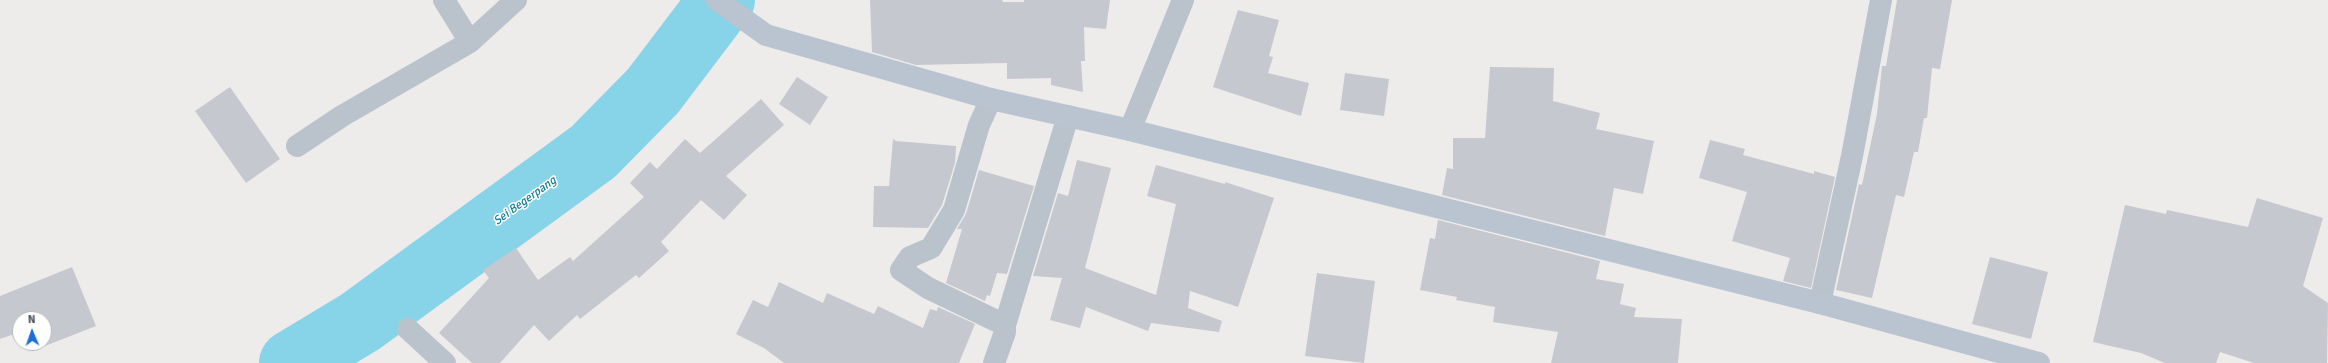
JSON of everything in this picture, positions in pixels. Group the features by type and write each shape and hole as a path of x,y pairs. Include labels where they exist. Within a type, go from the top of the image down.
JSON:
{"street":[{"path":"444,0 470,42"},
{"path":"297,146 342,116 470,42 516,0"},
{"path":"717,0 766,35 991,99 1130,130 1820,304 2039,363"},
{"path":"1130,130 1183,0"},
{"path":"1820,304 1852,156 1880,0"},
{"path":"991,99 979,125 954,210 931,248 910,257 902,270 928,288 1005,325"},
{"path":"994,363 1005,332 1005,325 1068,116"},
{"path":"408,329 445,363"}],"building":[{"path":"870,0 1002,0 1003,2 1024,2 1024,0 1110,0 1106,29 1084,27 1085,61 1081,61 1083,92 1051,85 1051,78 1007,79 1007,63 916,65 872,52"},
{"path":"1897,0 1952,0 1940,69 1932,68 1927,118 1924,118 1918,152 1914,152 1904,197 1896,195 1872,298 1836,290 1859,184 1862,185 1877,114 1882,66 1886,66"},
{"path":"1238,10 1279,20 1269,56 1273,57 1268,73 1309,83 1301,116 1213,87"},
{"path":"1490,67 1554,68 1553,101 1600,113 1596,129 1654,141 1643,194 1614,188 1605,236 1442,195 1447,168 1453,169 1453,138 1485,138"},
{"path":"1345,73 1389,79 1384,116 1340,110"},
{"path":"797,77 828,97 810,125 779,104"},
{"path":"230,87 280,159 246,183 195,111"},
{"path":"761,99 784,125 726,176 747,195 724,220 701,200 661,242 669,251 639,278 636,275 580,319 577,315 549,341 534,325 500,363 472,363 439,333 489,278 483,270 516,248 538,280 570,257 573,261 644,197 630,183 650,162 657,169 685,139 700,153"},
{"path":"893,139 896,141 956,146 955,163 942,205 928,228 873,227 874,186 889,186"},
{"path":"1710,140 1745,149 1743,155 1814,174 1814,171 1835,177 1811,288 1783,281 1790,258 1732,241 1747,192 1699,178"},
{"path":"1077,160 1111,168 1085,268 1156,295 1176,204 1147,196 1156,165 1225,184 1225,182 1274,198 1238,307 1190,291 1188,308 1222,321 1219,332 1151,323 1148,331 1086,307 1080,328 1050,320 1062,278 1033,276 1058,193 1068,196"},
{"path":"979,170 1034,186 1007,274 997,273 990,296 987,295 985,301 946,283 962,229 957,229 966,214"},
{"path":"2257,198 2323,218 2303,286 2328,303 2327,363 2254,363 2220,352 2216,363 2165,363 2141,353 2093,342 2125,205 2166,214 2167,210 2248,227"},
{"path":"1438,220 1600,261 1596,279 1624,284 1620,304 1636,308 1634,317 1682,319 1678,363 1551,363 1558,332 1493,322 1495,307 1456,300 1457,297 1420,290 1430,238 1435,239"},
{"path":"1990,257 2048,272 2031,339 1972,324"},
{"path":"72,267 96,326 52,343 52,311 12,311 12,335 0,339 0,296"},
{"path":"1317,273 1375,281 1364,363 1305,356"},
{"path":"779,282 823,303 827,293 874,314 878,306 923,328 930,309 937,311 938,307 975,324 959,363 784,363 764,348 736,334 753,300 768,307"}],"waterway":[{"name":"Sei Begerpang","path":"292,363 360,322 593,152 653,91 722,0"}]}
